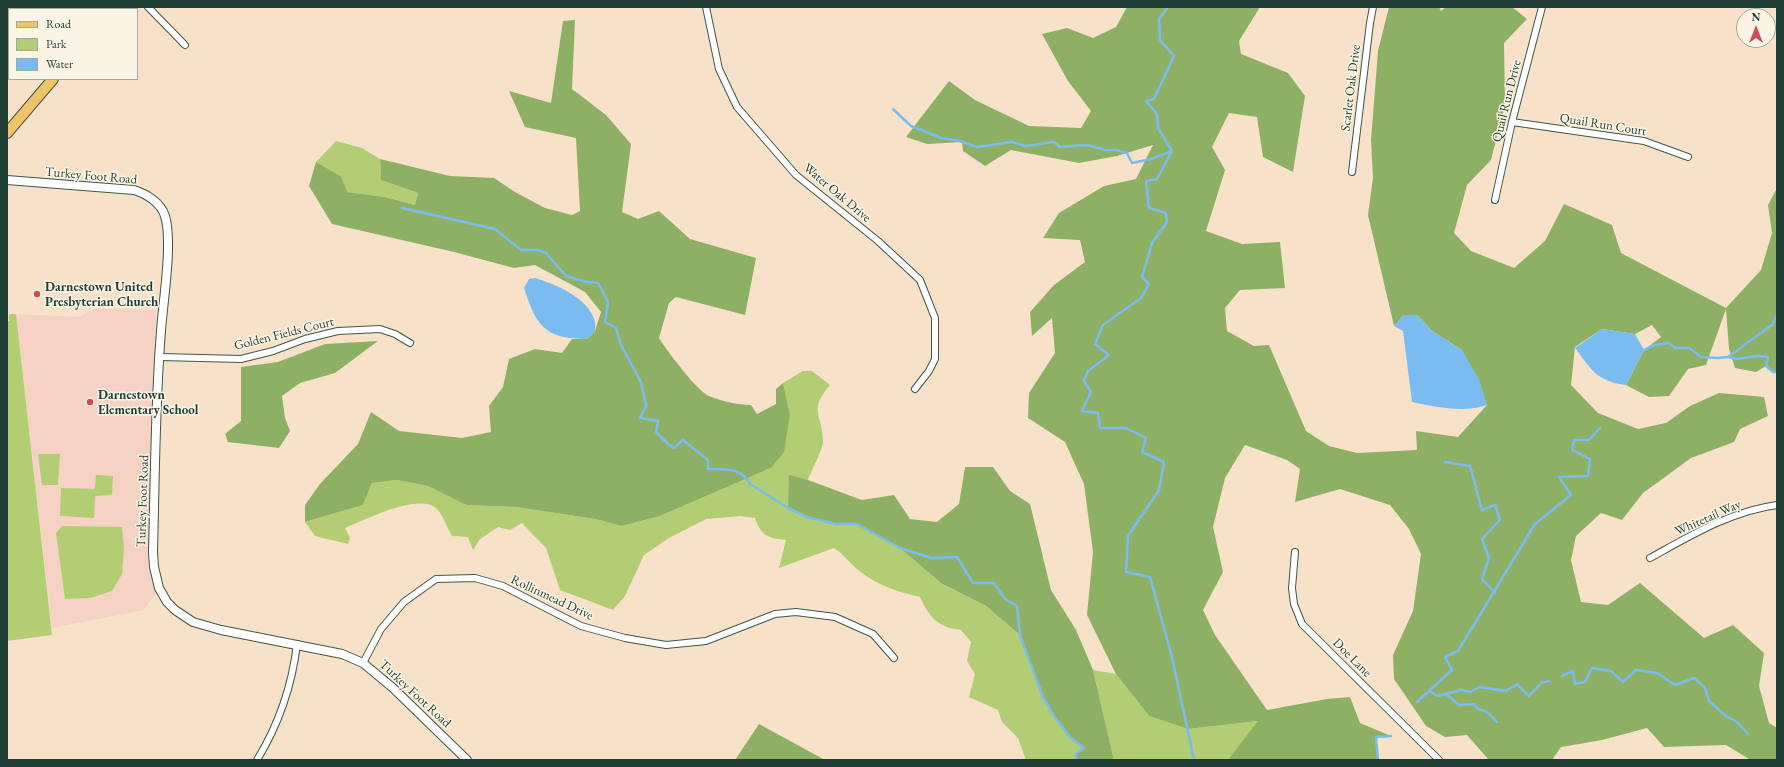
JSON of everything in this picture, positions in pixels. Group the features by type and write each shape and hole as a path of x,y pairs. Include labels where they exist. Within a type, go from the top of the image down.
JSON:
{"main road":[{"path":"7,133 52,80"}],"street":[{"path":"148,7 185,45"},
{"name":"Water Oak Drive","path":"706,7 719,69 737,107 796,175 878,241 920,280 935,318 935,359 929,371 915,389"},
{"name":"Scarlet Oak Drive","path":"1352,172 1373,7"},
{"name":"Quail Run Drive","path":"1496,200 1512,122 1542,7"},
{"name":"Quail Run Court","path":"1512,122 1644,141 1688,157"},
{"name":"Turkey Foot Road","path":"7,180 134,190 144,193 152,199 164,214 167,224 168,249 160,357 153,552 154,567 159,588 167,602 174,610 193,622 221,630 342,654 363,663 393,688 467,760"},
{"name":"Golden Fields Court","path":"160,357 240,359 273,351 305,339 345,331 380,329 395,334 410,343"},
{"name":"Whitetail Way","path":"1650,558 1694,534 1738,514 1777,504"},
{"name":"Doe Lane","path":"1295,552 1292,588 1294,604 1302,624 1439,760"},
{"name":"Rollinmead Drive","path":"363,663 381,629 404,602 436,580 475,578 503,586 581,626 625,638 666,645 706,641 775,614 796,612 836,617 873,634 894,658"},
{"path":"258,760 269,741 281,712 293,673 297,644"}],"shaded area":[{"name":"Darnestown Elementary School","path":"93,309 156,310 148,563 157,592 144,610 52,628 16,314 79,317"}],"green space":[{"path":"1127,7 1260,7 1239,41 1241,54 1288,73 1305,96 1293,172 1263,157 1257,117 1229,113 1212,147 1225,170 1206,231 1242,244 1280,242 1285,288 1240,290 1225,308 1227,331 1254,346 1269,345 1306,431 1329,446 1357,453 1417,450 1416,431 1458,437 1487,405 1462,350 1432,331 1417,315 1404,315 1394,326 1368,215 1373,178 1371,140 1378,51 1389,7 1439,7 1441,11 1446,7 1512,7 1527,19 1504,43 1505,105 1491,160 1467,185 1454,233 1471,251 1514,268 1545,241 1564,204 1612,225 1621,253 1726,308 1761,270 1772,233 1768,205 1777,188 1777,372 1773,372 1766,366 1756,372 1735,368 1729,349 1726,309 1706,365 1688,369 1669,396 1649,397 1626,385 1644,350 1661,337 1652,325 1635,334 1602,329 1575,347 1571,385 1598,413 1638,429 1666,423 1690,406 1719,393 1764,397 1768,416 1740,429 1734,442 1691,458 1643,493 1622,520 1601,513 1576,536 1571,560 1581,602 1608,605 1640,583 1704,638 1733,625 1764,653 1759,686 1769,723 1777,728 1777,760 1749,759 1726,745 1664,747 1647,728 1602,740 1561,747 1552,760 1489,760 1467,735 1445,737 1426,726 1394,679 1393,655 1413,611 1421,554 1409,529 1390,505 1340,489 1295,502 1300,469 1287,460 1245,445 1225,478 1213,527 1223,572 1203,610 1215,635 1267,710 1327,699 1350,697 1360,723 1391,736 1376,737 1378,760 1228,760 1258,721 1188,729 1149,716 1116,674 1087,615 1093,552 1084,484 1065,442 1028,418 1029,393 1055,353 1052,318 1032,336 1030,312 1054,285 1085,262 1080,240 1043,238 1059,213 1104,186 1136,179 1153,145 1117,156 1079,163 1011,150 985,166 963,151 962,142 927,144 906,137 949,81 975,100 1029,126 1081,128 1091,111 1068,81 1042,34 1067,28 1093,38 1116,27"},
{"path":"575,20 572,89 606,115 631,144 622,212 638,219 659,211 690,239 756,258 745,315 676,297 669,303 659,338 682,370 704,393 724,401 751,405 757,414 776,404 776,389 783,383 790,414 784,452 771,468 660,516 622,526 595,519 516,507 466,505 428,486 397,480 372,483 363,505 305,522 305,505 320,484 358,444 371,412 399,431 462,438 491,432 489,406 503,387 509,359 535,349 562,353 572,339 587,339 595,331 601,312 585,292 535,265 514,268 454,252 332,224 309,186 316,162 341,176 347,192 385,197 415,205 418,193 381,180 380,159 450,176 494,178 515,192 545,208 572,215 580,211 576,138 525,127 509,91 551,103 563,21"},
{"path":"336,141 362,148 380,159 381,180 418,193 415,205 385,197 346,192 341,176 316,162"},
{"path":"9,314 16,314 52,635 7,641 7,321 9,321"},
{"path":"378,341 335,373 300,383 282,396 285,418 290,431 279,448 228,442 225,434 241,421 241,367 278,362 325,344"},
{"path":"803,371 812,371 830,385 819,401 818,407 823,444 808,480 789,476 836,524 857,524 900,548 943,585 986,606 1020,635 1043,697 1054,716 1070,737 1084,748 1076,754 1076,760 1026,760 1018,738 1002,722 998,710 969,697 975,674 967,661 971,642 961,630 946,627 935,620 927,611 920,597 897,591 875,582 858,570 834,548 779,568 786,540 766,535 760,529 755,518 741,516 706,519 669,538 644,555 625,596 613,610 560,590 546,548 522,523 510,530 498,527 480,539 473,550 468,537 452,536 437,509 429,505 405,505 378,514 345,528 350,538 348,544 315,536 305,522 363,505 372,483 397,480 428,486 466,505 516,507 595,519 622,526 660,516 771,468 790,414 783,383"},
{"path":"38,454 60,454 58,485 42,485"},
{"path":"965,467 993,467 1010,491 1030,504 1051,590 1076,630 1093,670 1114,760 1076,760 1076,754 1083,747 1070,737 1054,716 1043,697 1020,635 986,606 942,584 900,548 857,524 836,524 807,517 788,508 789,475 808,480 862,500 894,495 910,519 937,522 959,504"},
{"path":"96,475 113,476 112,495 95,496 94,518 60,516 61,488 95,489"},
{"path":"62,526 122,527 124,548 122,574 112,591 90,598 65,599 56,533"},
{"path":"1093,670 1116,674 1149,716 1188,729 1259,721 1228,760 1114,760"},
{"path":"759,724 825,760 735,760"}],"water":[{"path":"535,278 569,292 585,304 595,320 595,331 587,339 561,336 552,333 544,328 538,321 528,301 524,288 529,279"},
{"path":"1404,315 1417,315 1432,331 1462,350 1479,379 1487,405 1469,409 1459,409 1412,402 1403,331 1394,326"},
{"path":"1602,329 1635,334 1644,350 1626,385 1608,381 1601,377 1591,368 1575,348"}],"waterway":[{"path":"1168,7 1159,19 1160,40 1174,56 1154,99 1146,101 1157,114 1158,128 1172,151 1157,179 1146,181 1149,208 1166,213 1167,222 1152,243 1142,277 1149,284 1141,298 1103,325 1095,344 1109,355 1088,371 1084,381 1091,392 1082,411 1098,413 1100,428 1126,428 1146,438 1142,452 1164,462 1159,490 1128,536 1126,572 1150,577 1172,657 1194,760"},
{"path":"893,109 911,126 941,138 956,140 977,147 1012,142 1026,146 1054,142 1060,147 1087,145 1105,150 1117,150 1127,153 1132,163 1151,159 1172,151"},
{"path":"402,208 495,229 521,250 537,250 546,253 566,276 586,282 598,283 608,302 605,322 616,328 621,345 641,382 646,406 640,418 658,421 656,432 674,448 683,440 708,460 708,469 726,469 742,474 750,484 788,508 807,517 836,524 857,524 900,548 931,558 957,557 973,583 994,583 1005,599 1017,606 1020,635 1043,697 1054,716 1070,737 1084,748 1076,754 1076,760"},
{"path":"1728,357 1772,325 1777,315"},
{"path":"1644,350 1655,345 1669,343 1675,348 1689,348 1701,357 1728,357 1737,359 1758,356 1768,357 1766,366 1773,372 1777,372"},
{"path":"1417,702 1452,670 1445,657 1458,651 1535,524 1571,495 1559,477 1588,476 1590,459 1572,450 1574,440 1589,440 1600,428"},
{"path":"1445,462 1470,466 1482,510 1495,505 1500,520 1482,539 1489,558 1482,579 1495,593"},
{"path":"1562,676 1573,671 1575,684 1585,682 1592,668 1611,671 1623,682 1636,670 1657,673 1675,685 1694,678 1705,688 1709,701 1726,716 1737,722 1748,734"},
{"path":"1429,691 1438,696 1461,690 1471,692 1479,687 1506,691 1517,684 1529,696 1541,683 1549,681"},
{"path":"1446,694 1459,705 1474,704 1478,709 1487,712 1497,722"},
{"path":"1378,760 1376,737 1391,736"}],"place":[{"name":"Darnestown United Presbyterian Church","path":"37,294"},
{"name":"Darnestown Elementary School","path":"90,402"}]}
